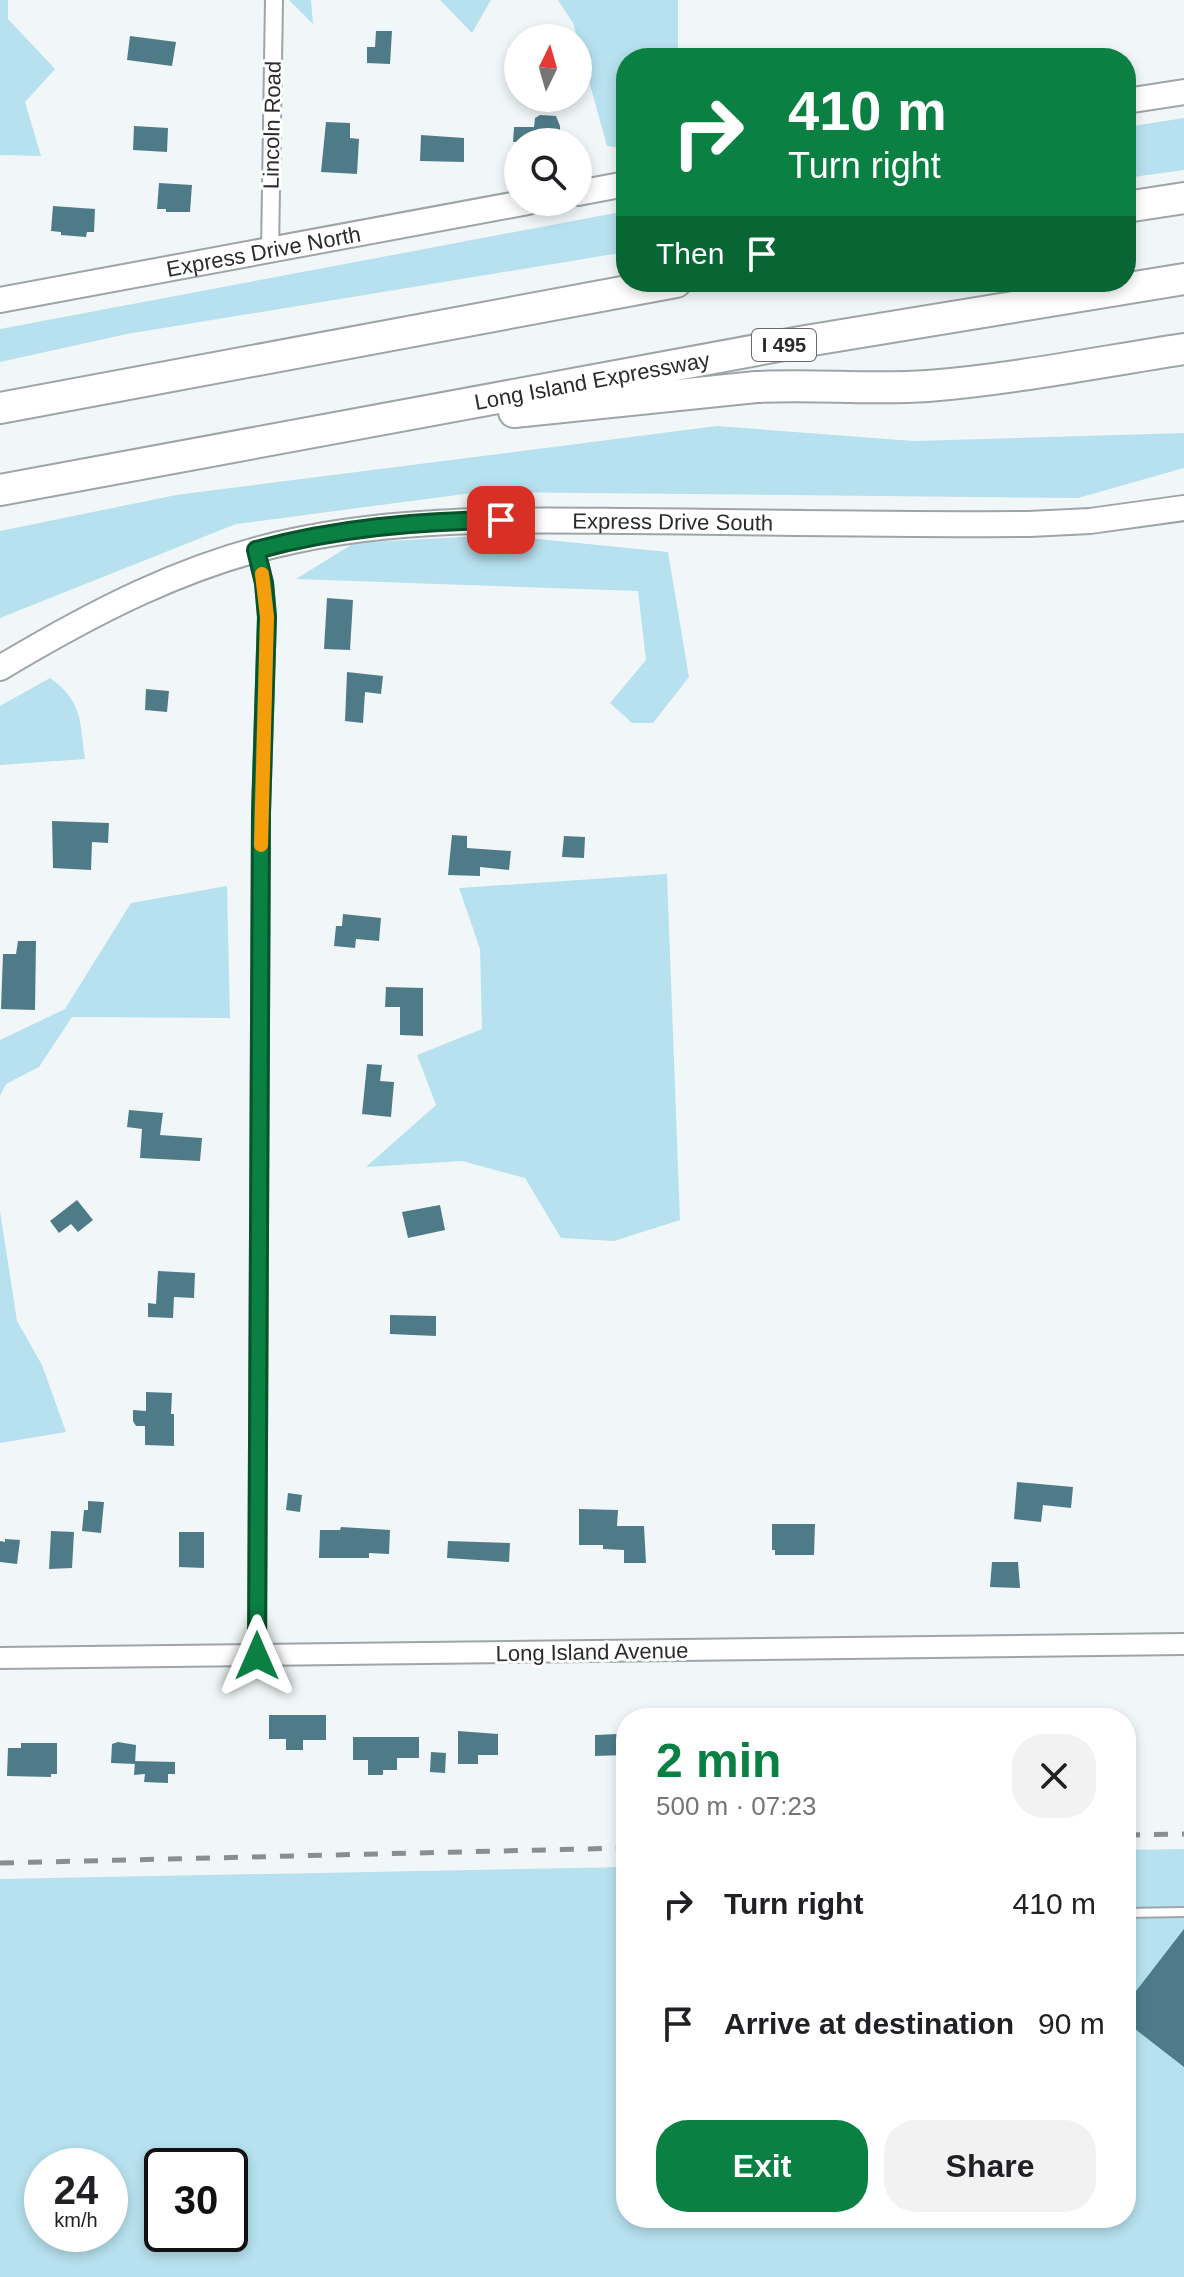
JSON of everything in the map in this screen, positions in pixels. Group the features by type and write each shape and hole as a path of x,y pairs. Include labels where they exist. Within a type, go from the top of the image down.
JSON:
{"highway":[{"path":"1136,205 1184,198"},
{"name":"Long Island Expressway","path":"1136,287 1184,279"},
{"path":"0,408 622,292"},
{"name":"Long Island Expressway","path":"0,490 800,342 1105,292"},
{"path":"385,418 525,411 795,385 927,386 1184,349"}],"main road":[{"path":"1136,99 1184,92"},
{"path":"592,190 616,186"},
{"name":"Express Drive North","path":"0,300 504,207"},
{"name":"Express Drive South","path":"0,668 83,620 146,589 256,550 360,528 439,521 1029,524 1114,519 1184,508"}],"street":[{"name":"Lincoln Road","path":"270,251 274,0"},
{"path":"256,550 264,583 267,617 261,829 257,1656"},
{"name":"Long Island Avenue","path":"0,1658 1184,1644"}],"lane":[{"path":"1136,1913 1184,1912"}],"shaded area":[{"path":"0,0 8,0 8,19 55,69 25,102 41,156 0,155"},
{"path":"289,0 311,0 313,24"},
{"path":"440,0 491,0 472,33"},
{"path":"558,0 678,0 678,48 616,48 616,147 607,146 592,92 592,24 573,24"},
{"path":"1184,118 1184,170 1136,177 1136,125"},
{"path":"616,213 616,254 127,334 0,362 0,329"},
{"path":"717,426 913,441 1184,433 1184,468 1078,498 480,492 236,524 0,618 0,531 176,495"},
{"path":"497,535 668,552 689,677 653,723 632,723 610,703 646,660 638,591 296,579 354,543"},
{"path":"50,678 69,695 74,704 85,759 0,765 0,706"},
{"path":"667,874 680,1220 614,1241 561,1238 525,1178 462,1161 366,1167 436,1105 417,1055 482,1029 480,949 459,888"},
{"path":"227,886 230,1018 72,1017 39,1067 6,1084 0,1096 0,1040 65,1009 131,903"},
{"path":"0,1211 17,1321 42,1365 66,1432 0,1443"},
{"path":"1184,1849 1184,2277 0,2277 0,1879 616,1867 616,2228 1136,2228 1136,1850"}],"building":[{"path":"376,31 392,31 390,64 367,63 367,47 375,47"},
{"path":"130,36 176,42 172,66 127,60"},
{"path":"540,115 556,116 560,128 514,128 534,127 535,118"},
{"path":"326,122 350,123 350,138 359,139 357,174 321,172"},
{"path":"134,126 168,128 167,152 133,150"},
{"path":"421,135 464,138 464,162 420,161"},
{"path":"159,183 192,185 190,212 157,209"},
{"path":"53,206 95,209 94,232 87,232 86,237 51,231"},
{"path":"327,598 353,600 350,650 324,649"},
{"path":"347,672 383,676 381,694 365,692 363,723 345,721"},
{"path":"146,689 169,691 167,712 145,710"},
{"path":"52,821 109,823 108,843 92,842 91,870 53,868"},
{"path":"452,835 467,836 467,848 511,851 509,870 480,867 480,876 448,875"},
{"path":"564,836 585,837 584,858 562,857"},
{"path":"343,914 381,918 379,941 356,939 355,948 334,946 336,926 342,926"},
{"path":"18,941 36,941 35,1010 1,1009 3,954 16,954"},
{"path":"386,987 423,988 423,1036 400,1035 400,1007 385,1007"},
{"path":"367,1064 382,1065 380,1081 394,1082 391,1117 362,1114"},
{"path":"129,1110 163,1113 160,1135 202,1138 200,1161 140,1158 142,1129 127,1127"},
{"path":"77,1200 93,1220 78,1232 71,1224 59,1233 50,1221"},
{"path":"440,1205 445,1230 408,1238 402,1212"},
{"path":"158,1271 195,1273 194,1298 174,1297 173,1318 148,1317 148,1303 156,1304"},
{"path":"390,1315 436,1316 436,1336 390,1334"},
{"path":"146,1392 172,1393 174,1446 145,1445 145,1426 136,1426 133,1410 146,1411"},
{"path":"1017,1482 1073,1487 1071,1508 1043,1505 1041,1522 1014,1519"},
{"path":"288,1493 302,1495 300,1512 286,1510"},
{"path":"88,1501 104,1502 101,1533 82,1531"},
{"path":"579,1509 618,1510 617,1526 644,1526 646,1563 624,1563 624,1550 603,1549 603,1545 579,1545"},
{"path":"772,1524 815,1524 814,1555 775,1555 775,1550 772,1550"},
{"path":"341,1527 390,1530 389,1554 369,1553 369,1558 319,1558 320,1530 340,1530"},
{"path":"51,1531 74,1532 72,1568 49,1569"},
{"path":"179,1532 204,1532 204,1568 179,1567"},
{"path":"5,1539 20,1540 17,1564 0,1562 0,1541 5,1542"},
{"path":"448,1541 510,1543 509,1562 447,1558"},
{"path":"992,1562 1018,1562 1020,1588 990,1587"},
{"path":"269,1715 326,1715 326,1740 303,1740 303,1750 286,1750 286,1739 269,1739"},
{"path":"458,1731 498,1734 498,1755 478,1755 478,1764 458,1764"},
{"path":"616,1734 616,1755 595,1756 595,1735"},
{"path":"353,1737 419,1737 419,1758 397,1758 397,1770 383,1770 383,1775 368,1775 368,1760 353,1760"},
{"path":"21,1743 57,1743 57,1774 51,1774 51,1777 7,1776 8,1748 21,1748"},
{"path":"112,1744 136,1745 135,1764 111,1763"},
{"path":"431,1752 446,1753 445,1773 430,1772"},
{"path":"135,1761 175,1762 175,1774 168,1774 168,1783 144,1782 145,1774 134,1775"},
{"path":"1184,1929 1184,2067 1136,2030 1136,1991"}],"railway":[{"path":"1136,1835 1184,1834"},
{"path":"0,1863 616,1848"}],"slow traffic":[{"path":"261,845 267,617 262,574"}],"route":[{"path":"257,1656 261,813 267,617 264,583 256,550 360,528 501,520"}]}
